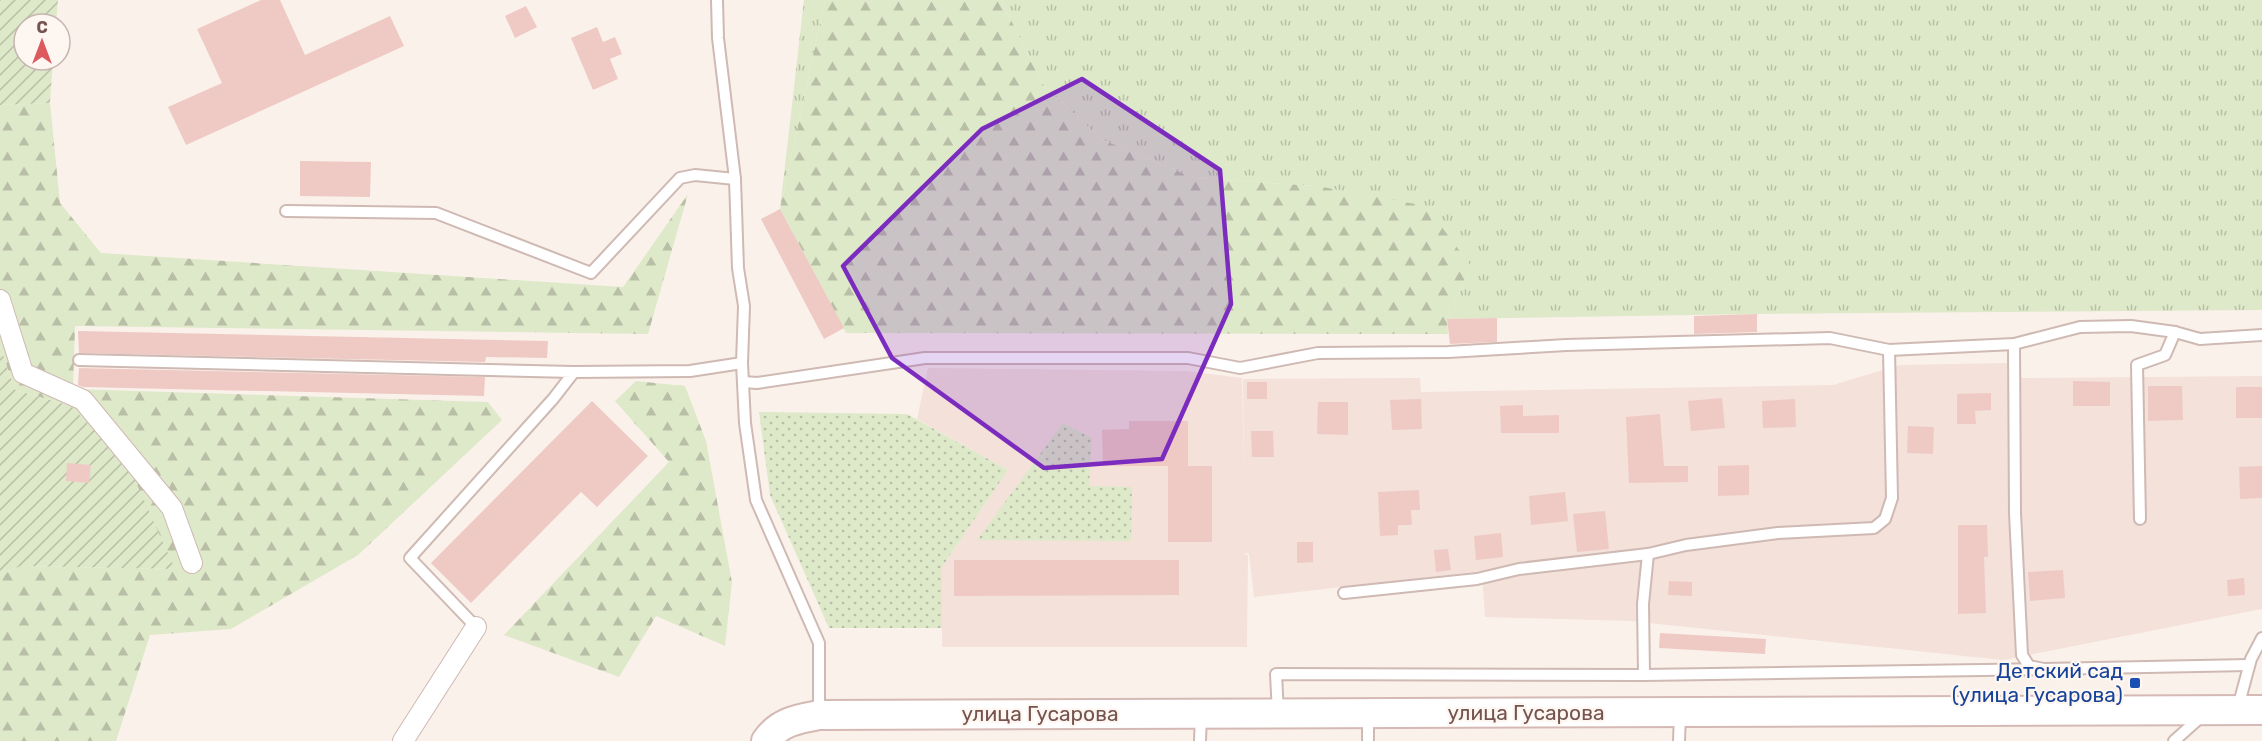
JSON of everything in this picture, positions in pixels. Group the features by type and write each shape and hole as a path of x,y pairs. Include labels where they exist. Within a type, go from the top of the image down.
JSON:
{"street":[{"path":"0,300 23,373 83,400 172,508 192,563"},
{"path":"403,741 476,627"},
{"name":"улица Гусарова","path":"766,741 772,732 790,720 819,715 1278,713 1368,728 1680,712 2250,710"}],"lane":[{"path":"717,0 718,38 735,179 738,268 744,306 742,363 745,423 756,500 819,642 819,715"},
{"path":"286,211 436,213 591,273 680,178 695,175 735,179"},
{"path":"743,382 757,383 925,358 1188,358 1240,368 1318,353 1448,352 1566,345 1830,338 1889,350 2014,344 2080,327 2131,327 2175,332 2200,339 2262,335"},
{"path":"2140,519 2137,365 2165,355 2175,332"},
{"path":"2014,344 2015,513 2022,656 2029,666 2044,669"},
{"path":"1344,593 1478,579 1519,569 1648,554 1686,545 1778,533 1874,528 1885,519 1892,498 1889,350"},
{"path":"79,360 574,372 690,371 742,363"},
{"path":"476,627 410,558 574,372"},
{"path":"1644,675 1643,604 1648,554"},
{"path":"2250,710 2249,665 2262,638"},
{"path":"1278,713 1276,674 1644,675 2249,665"},
{"path":"2174,741 2208,711"},
{"path":"1679,741 1680,712"},
{"path":"1200,741 1201,713"}],"highlighted area":[{"path":"1082,79 1220,170 1231,304 1162,459 1044,468 892,358 843,266 982,129"}],"shaded area":[{"path":"2007,363 2022,378 2262,376 2262,609 2003,660 1630,621 1485,617 1482,571 1254,597 1249,554 1245,553 1248,555 1247,647 942,647 942,567 1008,470 917,419 928,368 1186,371 1242,378 1244,475 1243,379 1420,378 1421,392 1833,385 1900,365"}],"green space":[{"path":"0,0 58,0 57,12 12,12 12,72 52,72 50,103 0,105"},
{"path":"804,0 825,0 780,209"},
{"path":"825,0 1001,0 1044,86 1101,139 1194,178 1317,186 1426,206 1471,266 1447,319 1448,334 846,333 780,209"},
{"path":"1001,0 2262,0 2262,310 1447,319 1471,266 1317,186 1194,178 1101,139 1044,86"},
{"path":"50,103 60,203 101,253 623,287 688,194 648,334 75,326 73,389 488,402 502,420 358,555 231,629 150,635 116,741 0,741 0,576 20,566 175,569 71,406 15,390 0,346 0,105"},
{"path":"0,346 15,390 71,406 129,467 175,569 20,566 0,576"},
{"path":"636,381 685,386 706,441 732,582 725,646 656,616 619,677 504,635 669,462 615,401"},
{"path":"759,412 907,414 1008,470 942,567 942,628 829,628 770,495"},
{"path":"1063,423 1092,438 1089,486 1132,487 1131,541 977,540"}],"building":[{"path":"261,0 280,0 305,55 390,16 404,46 186,145 168,107 222,83 197,29"},
{"path":"526,6 537,27 515,38 505,16"},
{"path":"597,27 603,42 615,37 622,54 610,59 618,79 593,90 571,38"},
{"path":"300,161 371,162 370,197 300,196"},
{"path":"780,209 844,328 824,339 761,219"},
{"path":"1757,314 1757,332 1694,334 1694,316"},
{"path":"1497,318 1497,342 1450,344 1447,319"},
{"path":"78,331 548,341 547,358 486,357 485,362 79,353"},
{"path":"79,368 485,377 484,396 83,387 78,385"},
{"path":"2073,381 2110,382 2110,406 2073,406"},
{"path":"1247,382 1267,382 1267,399 1247,399"},
{"path":"2148,386 2182,386 2183,420 2148,421"},
{"path":"2236,387 2262,387 2262,418 2236,418"},
{"path":"1991,393 1991,410 1975,411 1976,424 1957,424 1957,394"},
{"path":"1722,398 1725,428 1691,431 1688,401"},
{"path":"1421,399 1422,429 1392,430 1390,400"},
{"path":"1795,399 1796,427 1763,428 1762,401"},
{"path":"592,401 648,456 597,507 581,492 471,603 431,563"},
{"path":"1318,402 1348,402 1348,435 1317,434"},
{"path":"1523,405 1523,416 1559,415 1559,433 1501,433 1500,406"},
{"path":"1660,414 1664,466 1688,466 1688,482 1629,483 1626,417"},
{"path":"1129,421 1188,421 1188,466 1212,466 1212,542 1168,542 1168,466 1103,466 1102,430 1129,429"},
{"path":"1908,426 1934,427 1933,454 1907,453"},
{"path":"1251,431 1273,431 1274,457 1252,457"},
{"path":"67,463 91,465 89,483 66,481"},
{"path":"1749,465 1749,495 1718,496 1718,466"},
{"path":"2262,466 2262,498 2240,499 2239,467"},
{"path":"1419,490 1420,510 1411,510 1412,525 1398,525 1398,535 1380,536 1378,492"},
{"path":"1565,492 1568,521 1531,525 1529,496"},
{"path":"1605,511 1609,549 1577,552 1573,514"},
{"path":"1958,525 1987,525 1988,557 1984,557 1986,613 1958,614"},
{"path":"1501,533 1503,557 1476,560 1474,536"},
{"path":"1297,542 1313,542 1313,562 1297,563"},
{"path":"1448,549 1451,570 1436,572 1434,550"},
{"path":"954,560 1179,560 1179,595 954,596"},
{"path":"2063,570 2065,598 2030,601 2028,572"},
{"path":"2244,578 2245,595 2228,596 2227,580"},
{"path":"1669,581 1692,582 1692,596 1668,595"},
{"path":"1660,633 1766,639 1765,654 1659,648"}],"place":[{"name":"Детский сад (улица Гусарова)","path":"2135,683"}]}
